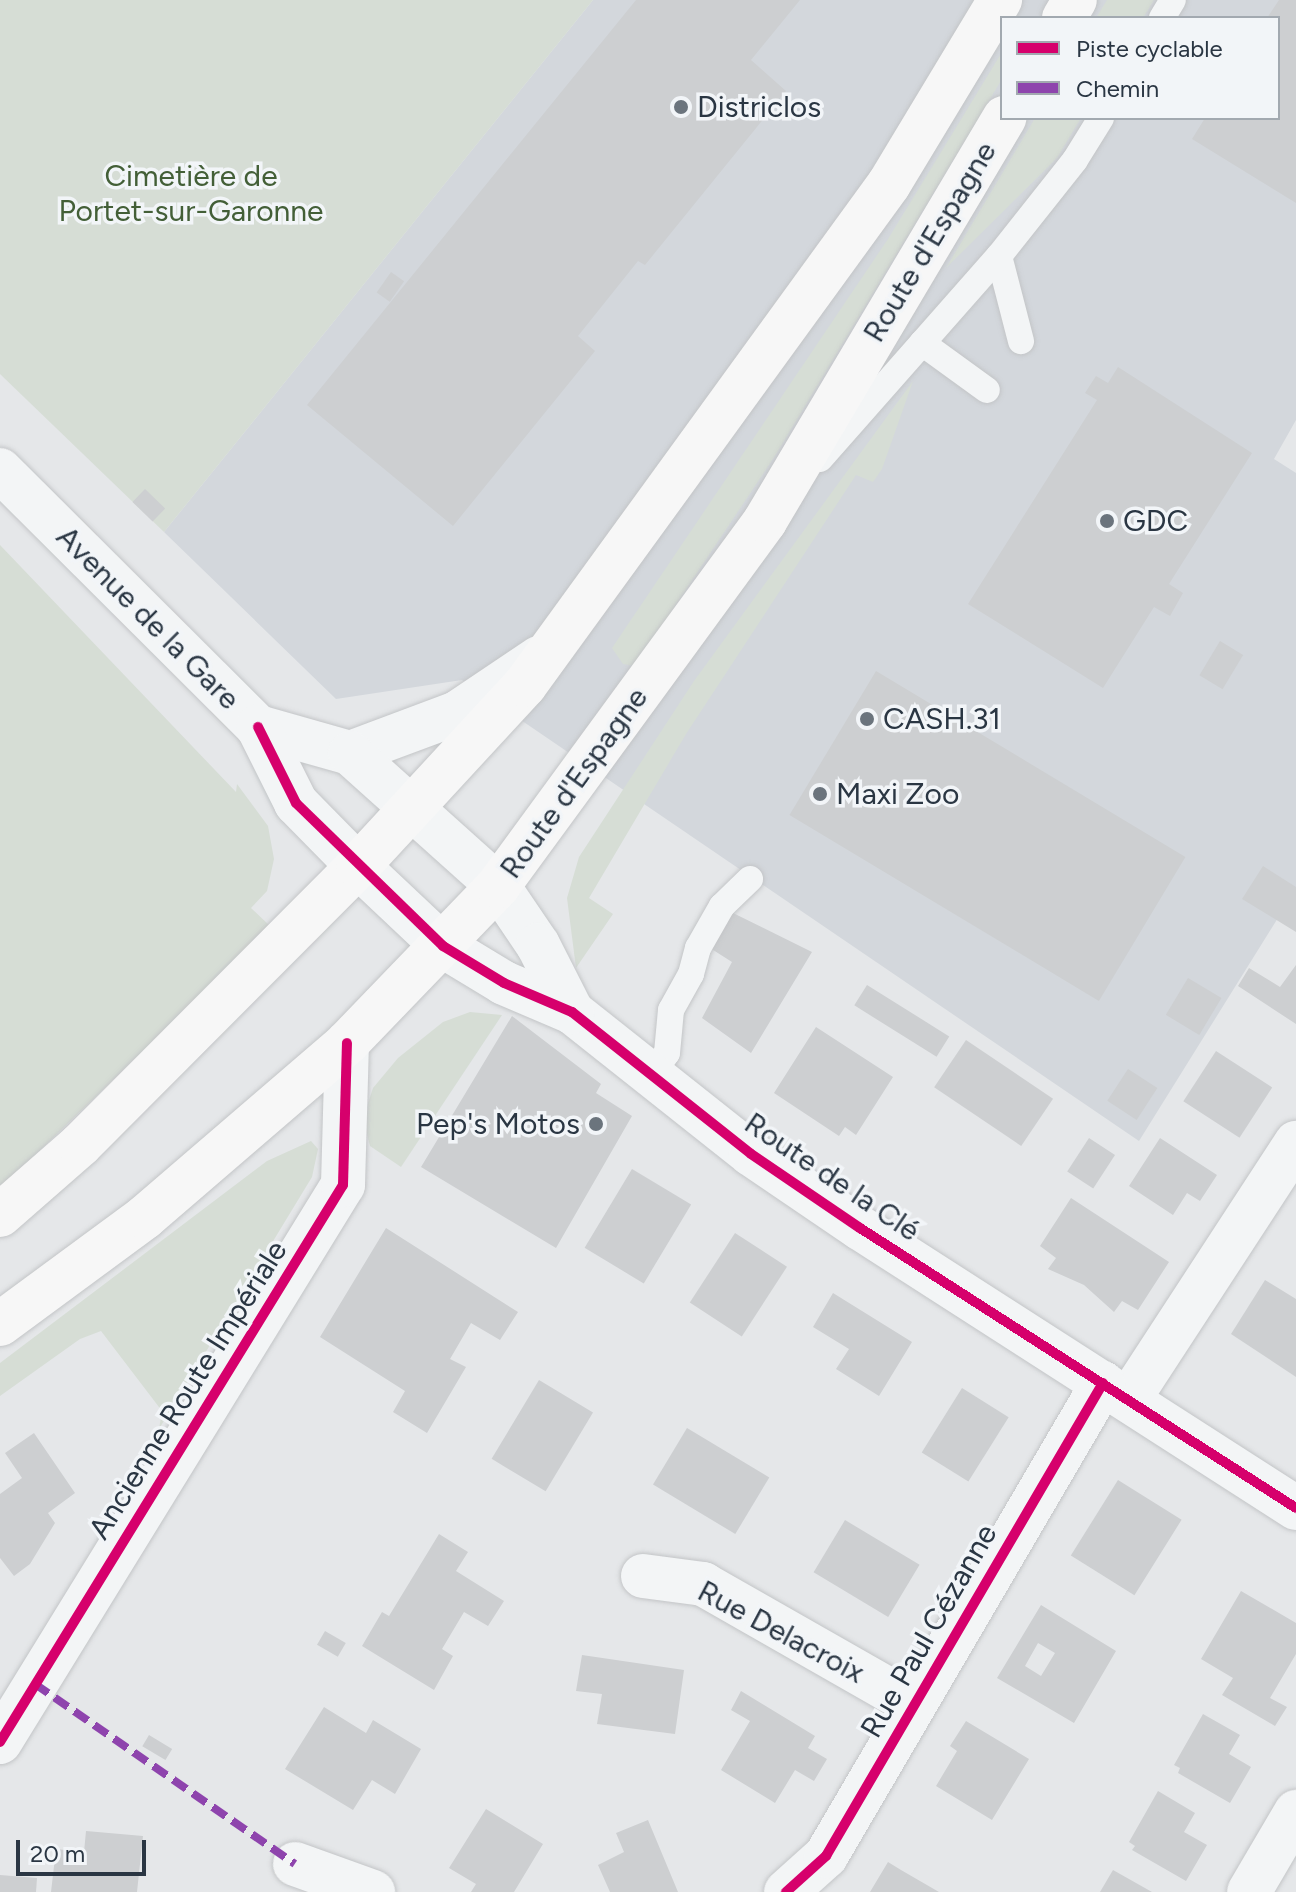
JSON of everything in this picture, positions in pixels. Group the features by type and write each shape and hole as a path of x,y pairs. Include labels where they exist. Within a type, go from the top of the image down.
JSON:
{"main road":[{"path":"0,1215 80,1145 358,866 413,809 550,650 889,184 1000,0"},
{"name":"Route d'Espagne","path":"0,1324 145,1217 347,1043 431,960 498,886 765,521 1003,120"}],"street":[{"name":"Avenue de la Gare","path":"0,470 258,727 350,753 498,886"},
{"path":"350,753 457,713 550,650"},
{"path":"258,727 296,803 358,866 431,960"},
{"name":"Route de la Clé","path":"498,886 538,945 572,1012"},
{"name":"Route de la Clé","path":"431,960 504,983 572,1012 650,1077 860,1228 1296,1508"},
{"name":"Ancienne Route Impériale","path":"0,1742 343,1185 347,1043"},
{"name":"Rue Paul Cézanne","path":"786,1892 826,1856 913,1704 1116,1391 1296,1143"},
{"name":"Rue Delacroix","path":"643,1576 703,1584 913,1704"},
{"path":"1249,1892 1296,1812"},
{"path":"295,1864 373,1892"}],"lane":[{"path":"765,521 999,256 1075,160 1100,120"},
{"path":"999,256 1021,341"},
{"path":"922,343 987,390"},
{"path":"650,1077 667,1053 671,1010 691,974 698,948 722,906 750,879"}],"shaded area":[{"path":"593,0 1296,0 1296,420 1274,459 1296,473 1296,889 1139,1141 462,680 336,699 164,532"}],"green space":[{"name":"Cimetière de Portet-sur-Garonne","path":"0,0 593,0 164,532 0,374"},
{"path":"1107,0 1154,0 1144,16 1097,16"},
{"path":"1000,55 1000,82 775,456 635,666 623,664 612,648 888,239"},
{"path":"1034,120 1080,120 1057,158 946,268"},
{"path":"913,381 882,469 873,482 856,475 686,734 589,898 613,914 576,968 567,898 579,857 694,681"},
{"path":"0,545 236,792 237,784 268,826 274,859 267,891 251,908 271,927 0,1189"},
{"path":"470,1012 502,1015 401,1167 370,1146 363,1118 373,1088 398,1058 443,1022"},
{"path":"311,1141 318,1149 312,1177 159,1429 162,1411 101,1331 80,1339 0,1396 0,1363 267,1161"}],"building":[{"path":"636,0 800,0 751,60 786,91 645,265 638,261 578,336 595,351 453,526 307,405"},
{"path":"1279,0 1296,0 1296,203 1192,139 1204,120 1280,120 1280,16 1268,16"},
{"path":"391,272 404,281 390,302 377,292"},
{"path":"1118,367 1252,453 1169,584 1183,593 1170,616 1154,607 1103,688 968,604 1097,400 1085,393 1096,376 1108,383"},
{"path":"145,489 165,508 153,521 132,502"},
{"path":"1220,641 1243,655 1223,689 1199,675"},
{"path":"876,671 1185,857 1099,1001 789,815"},
{"path":"1263,866 1296,887 1296,932 1242,899"},
{"path":"731,912 812,952 751,1053 702,1018 732,962 710,948"},
{"path":"1296,965 1296,1024 1238,986 1249,968 1280,987"},
{"path":"1188,978 1221,998 1199,1035 1166,1015"},
{"path":"867,985 949,1036 937,1057 854,1005"},
{"path":"512,1016 601,1084 596,1093 632,1116 556,1248 421,1167"},
{"path":"816,1027 893,1077 856,1135 845,1127 839,1136 774,1093"},
{"path":"966,1040 1053,1099 1021,1146 934,1087"},
{"path":"1216,1051 1272,1087 1240,1138 1183,1101"},
{"path":"1128,1069 1157,1088 1137,1120 1107,1101"},
{"path":"1089,1138 1115,1155 1093,1188 1067,1172"},
{"path":"1160,1138 1217,1175 1200,1201 1187,1193 1173,1215 1129,1186"},
{"path":"632,1169 691,1205 644,1283 585,1248"},
{"path":"1071,1198 1169,1262 1138,1310 1122,1301 1114,1312 1084,1285 1048,1269 1056,1258 1040,1246"},
{"path":"386,1228 518,1312 500,1340 471,1323 450,1359 466,1367 427,1433 393,1412 405,1391 320,1337"},
{"path":"735,1233 787,1267 742,1336 690,1303"},
{"path":"1265,1280 1296,1299 1296,1377 1231,1334"},
{"path":"833,1293 912,1342 879,1396 836,1369 849,1349 813,1327"},
{"path":"539,1380 593,1412 546,1491 492,1459"},
{"path":"962,1388 1009,1417 968,1482 922,1452"},
{"path":"687,1428 769,1477 735,1534 653,1485"},
{"path":"34,1433 75,1493 48,1513 55,1523 30,1564 14,1576 0,1558 0,1494 22,1478 5,1453"},
{"path":"1118,1480 1182,1520 1134,1595 1071,1555"},
{"path":"845,1520 920,1565 888,1617 814,1572"},
{"path":"439,1534 468,1552 456,1571 504,1601 488,1626 464,1612 442,1649 453,1656 434,1690 362,1646 382,1612 389,1616"},
{"path":"1241,1591 1296,1623 1296,1654 1270,1698 1287,1707 1275,1726 1222,1695 1233,1678 1201,1659"},
{"path":"1041,1605 1116,1651 1074,1723 997,1678","holes":["1038,1643 1055,1653 1041,1676 1025,1666"]},
{"path":"325,1631 346,1643 338,1657 317,1645"},
{"path":"582,1655 684,1670 675,1734 597,1724 602,1694 576,1691"},
{"path":"741,1691 815,1736 808,1748 827,1759 814,1781 795,1770 775,1803 721,1770 750,1721 731,1710"},
{"path":"324,1707 366,1733 373,1720 421,1749 395,1794 372,1780 353,1810 285,1769"},
{"path":"1203,1714 1240,1735 1229,1754 1251,1767 1230,1803 1178,1773 1180,1768 1174,1765"},
{"path":"966,1721 1029,1759 992,1820 936,1786 957,1751 950,1746"},
{"path":"149,1735 172,1749 165,1760 142,1746"},
{"path":"1158,1791 1195,1813 1184,1832 1207,1845 1186,1881 1132,1850 1135,1846 1129,1842"},
{"path":"486,1809 543,1844 514,1892 471,1892 476,1884 449,1868"},
{"path":"648,1820 678,1892 610,1892 598,1865 624,1852 616,1833"},
{"path":"86,1831 143,1836 137,1892 51,1892 56,1849 84,1852"},
{"path":"888,1862 901,1870 939,1892 870,1892"},
{"path":"1113,1870 1152,1892 1100,1892"},
{"path":"0,1875 37,1878 36,1892 0,1892"}],"marked path":[{"path":"35,1684 295,1864"}],"cycle path":[{"path":"258,727 296,803 443,946 504,983 572,1012 751,1154 860,1228 1296,1508"},
{"path":"0,1742 343,1185 347,1043"},
{"path":"786,1892 826,1856 1103,1383"}],"place":[{"name":"Districlos","path":"681,107"},
{"name":"GDC","path":"1107,521"},
{"name":"CASH.31","path":"867,719"},
{"name":"Maxi Zoo","path":"820,794"},
{"name":"Pep's Motos","path":"596,1124"}]}
